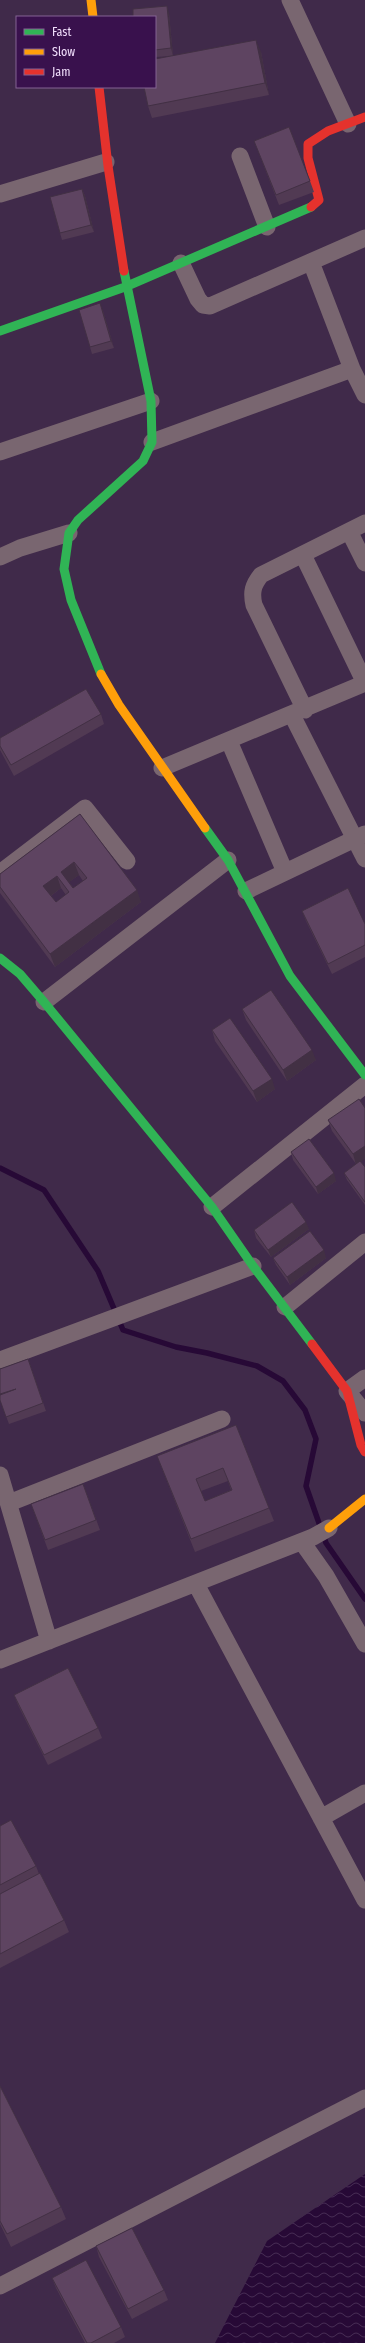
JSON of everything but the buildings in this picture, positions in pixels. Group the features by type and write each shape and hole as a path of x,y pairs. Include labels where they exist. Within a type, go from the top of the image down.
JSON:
{"street":[{"path":"91,0 93,16"},
{"path":"290,0 348,124"},
{"path":"99,88 106,162 125,287 151,401 153,419 152,442 142,461 78,520 69,533 64,569 71,600 96,666 119,705 228,860 246,891 290,976 365,1075"},
{"path":"0,331 125,287 314,206 319,200 319,191 306,155 308,144 316,137 365,117"},
{"path":"240,156 267,227"},
{"path":"0,194 106,162"},
{"path":"181,263 198,299 203,305 210,306 365,238"},
{"path":"311,262 352,369 365,395"},
{"path":"152,442 352,369"},
{"path":"0,452 151,401"},
{"path":"365,523 261,575 254,584 251,594 298,713 359,837 365,859"},
{"path":"349,531 365,563"},
{"path":"0,557 20,548 69,533"},
{"path":"162,768 298,713 365,683 303,555"},
{"path":"229,741 285,872"},
{"path":"0,874 85,808 127,861"},
{"path":"246,891 359,837"},
{"path":"44,1002 228,860"},
{"path":"0,958 20,974 44,1002 212,1207 253,1266 365,1413"},
{"path":"212,1207 365,1085"},
{"path":"285,1307 365,1242"},
{"path":"0,1360 253,1266"},
{"path":"347,1391 365,1378"},
{"path":"347,1391 361,1445 365,1452"},
{"path":"8,1503 222,1419"},
{"path":"0,1475 48,1641"},
{"path":"0,1660 307,1540 329,1528 365,1499"},
{"path":"307,1540 365,1644"},
{"path":"196,1584 365,1900"},
{"path":"321,1818 365,1794"},
{"path":"0,2286 365,2098"}],"water":[{"path":"365,2174 365,2343 215,2343 267,2241"}],"waterway":[{"path":"0,1168 44,1190 98,1271 123,1330 176,1347 207,1353 257,1366 283,1381 305,1410 316,1439 306,1486 326,1543 365,1599"}],"traffic: fast":[{"path":"0,331 125,287 311,207"},
{"path":"101,674 71,600 64,569 69,533 78,520 143,461 152,442 151,401 124,271"},
{"path":"205,828 228,860 290,976 365,1075"},
{"path":"0,958 20,974 44,1002 212,1207 253,1266 312,1344"}],"traffic: slow":[{"path":"91,0 93,16"},
{"path":"101,674 119,705 205,828"},
{"path":"329,1528 365,1499"}],"traffic: jam":[{"path":"99,88 108,166 124,271"},
{"path":"311,207 319,200 308,158 308,144 328,131 365,117"},
{"path":"312,1344 347,1391 361,1445 365,1452"}]}
